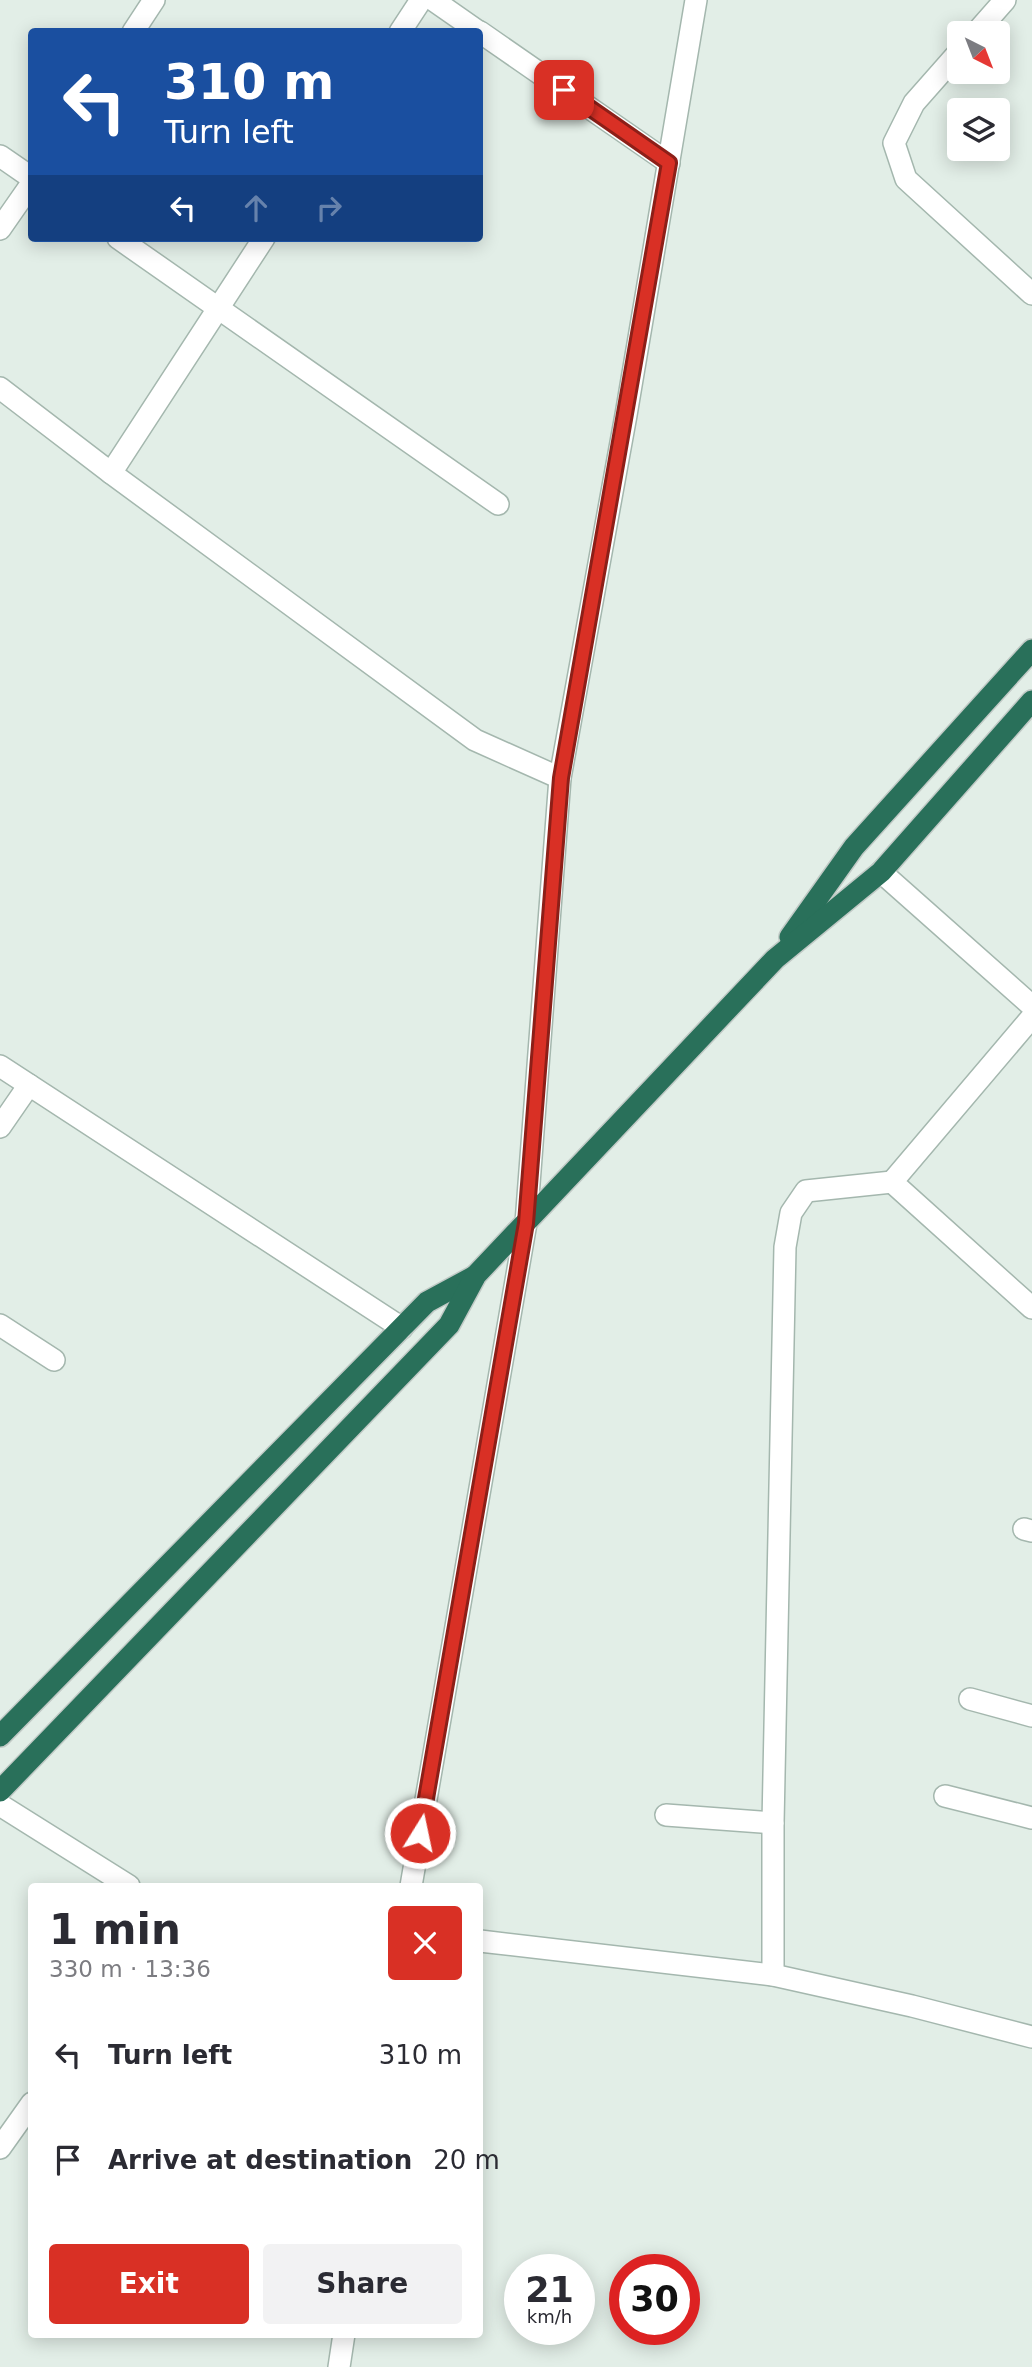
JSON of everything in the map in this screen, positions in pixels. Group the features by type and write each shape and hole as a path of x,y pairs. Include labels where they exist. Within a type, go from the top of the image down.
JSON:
{"highway":[{"path":"775,959 854,847 1032,650"},
{"path":"5,1777 449,1325 476,1275 775,959 881,872 1029,709"},
{"path":"2,1729 427,1303 476,1275"}],"street":[{"path":"136,28 154,0"},
{"path":"403,28 421,0"},
{"path":"433,0 473,28"},
{"path":"412,1883 526,1223 561,778 696,0"},
{"path":"986,21 1005,0"},
{"path":"483,35 669,163"},
{"path":"947,66 914,103 894,143 906,179 1032,294"},
{"path":"0,156 28,177"},
{"path":"0,229 28,186"},
{"path":"124,242 498,504"},
{"path":"111,473 261,242"},
{"path":"0,388 111,473 475,740 561,778"},
{"path":"881,872 1032,1006"},
{"path":"773,1975 773,1823 785,1247 791,1213 806,1191 892,1182 1032,1017"},
{"path":"0,1066 402,1328"},
{"path":"0,1127 29,1085"},
{"path":"892,1182 1032,1308"},
{"path":"0,1325 54,1360"},
{"path":"970,1699 1032,1716"},
{"path":"945,1796 1032,1818"},
{"path":"0,1805 124,1883"},
{"path":"666,1815 773,1823"},
{"path":"483,1941 773,1975 912,2006 1032,2037"},
{"path":"0,2148 28,2109"},
{"path":"339,2367 343,2338"}],"route":[{"path":"420,1833 526,1223 561,778 669,163 564,90"}]}
